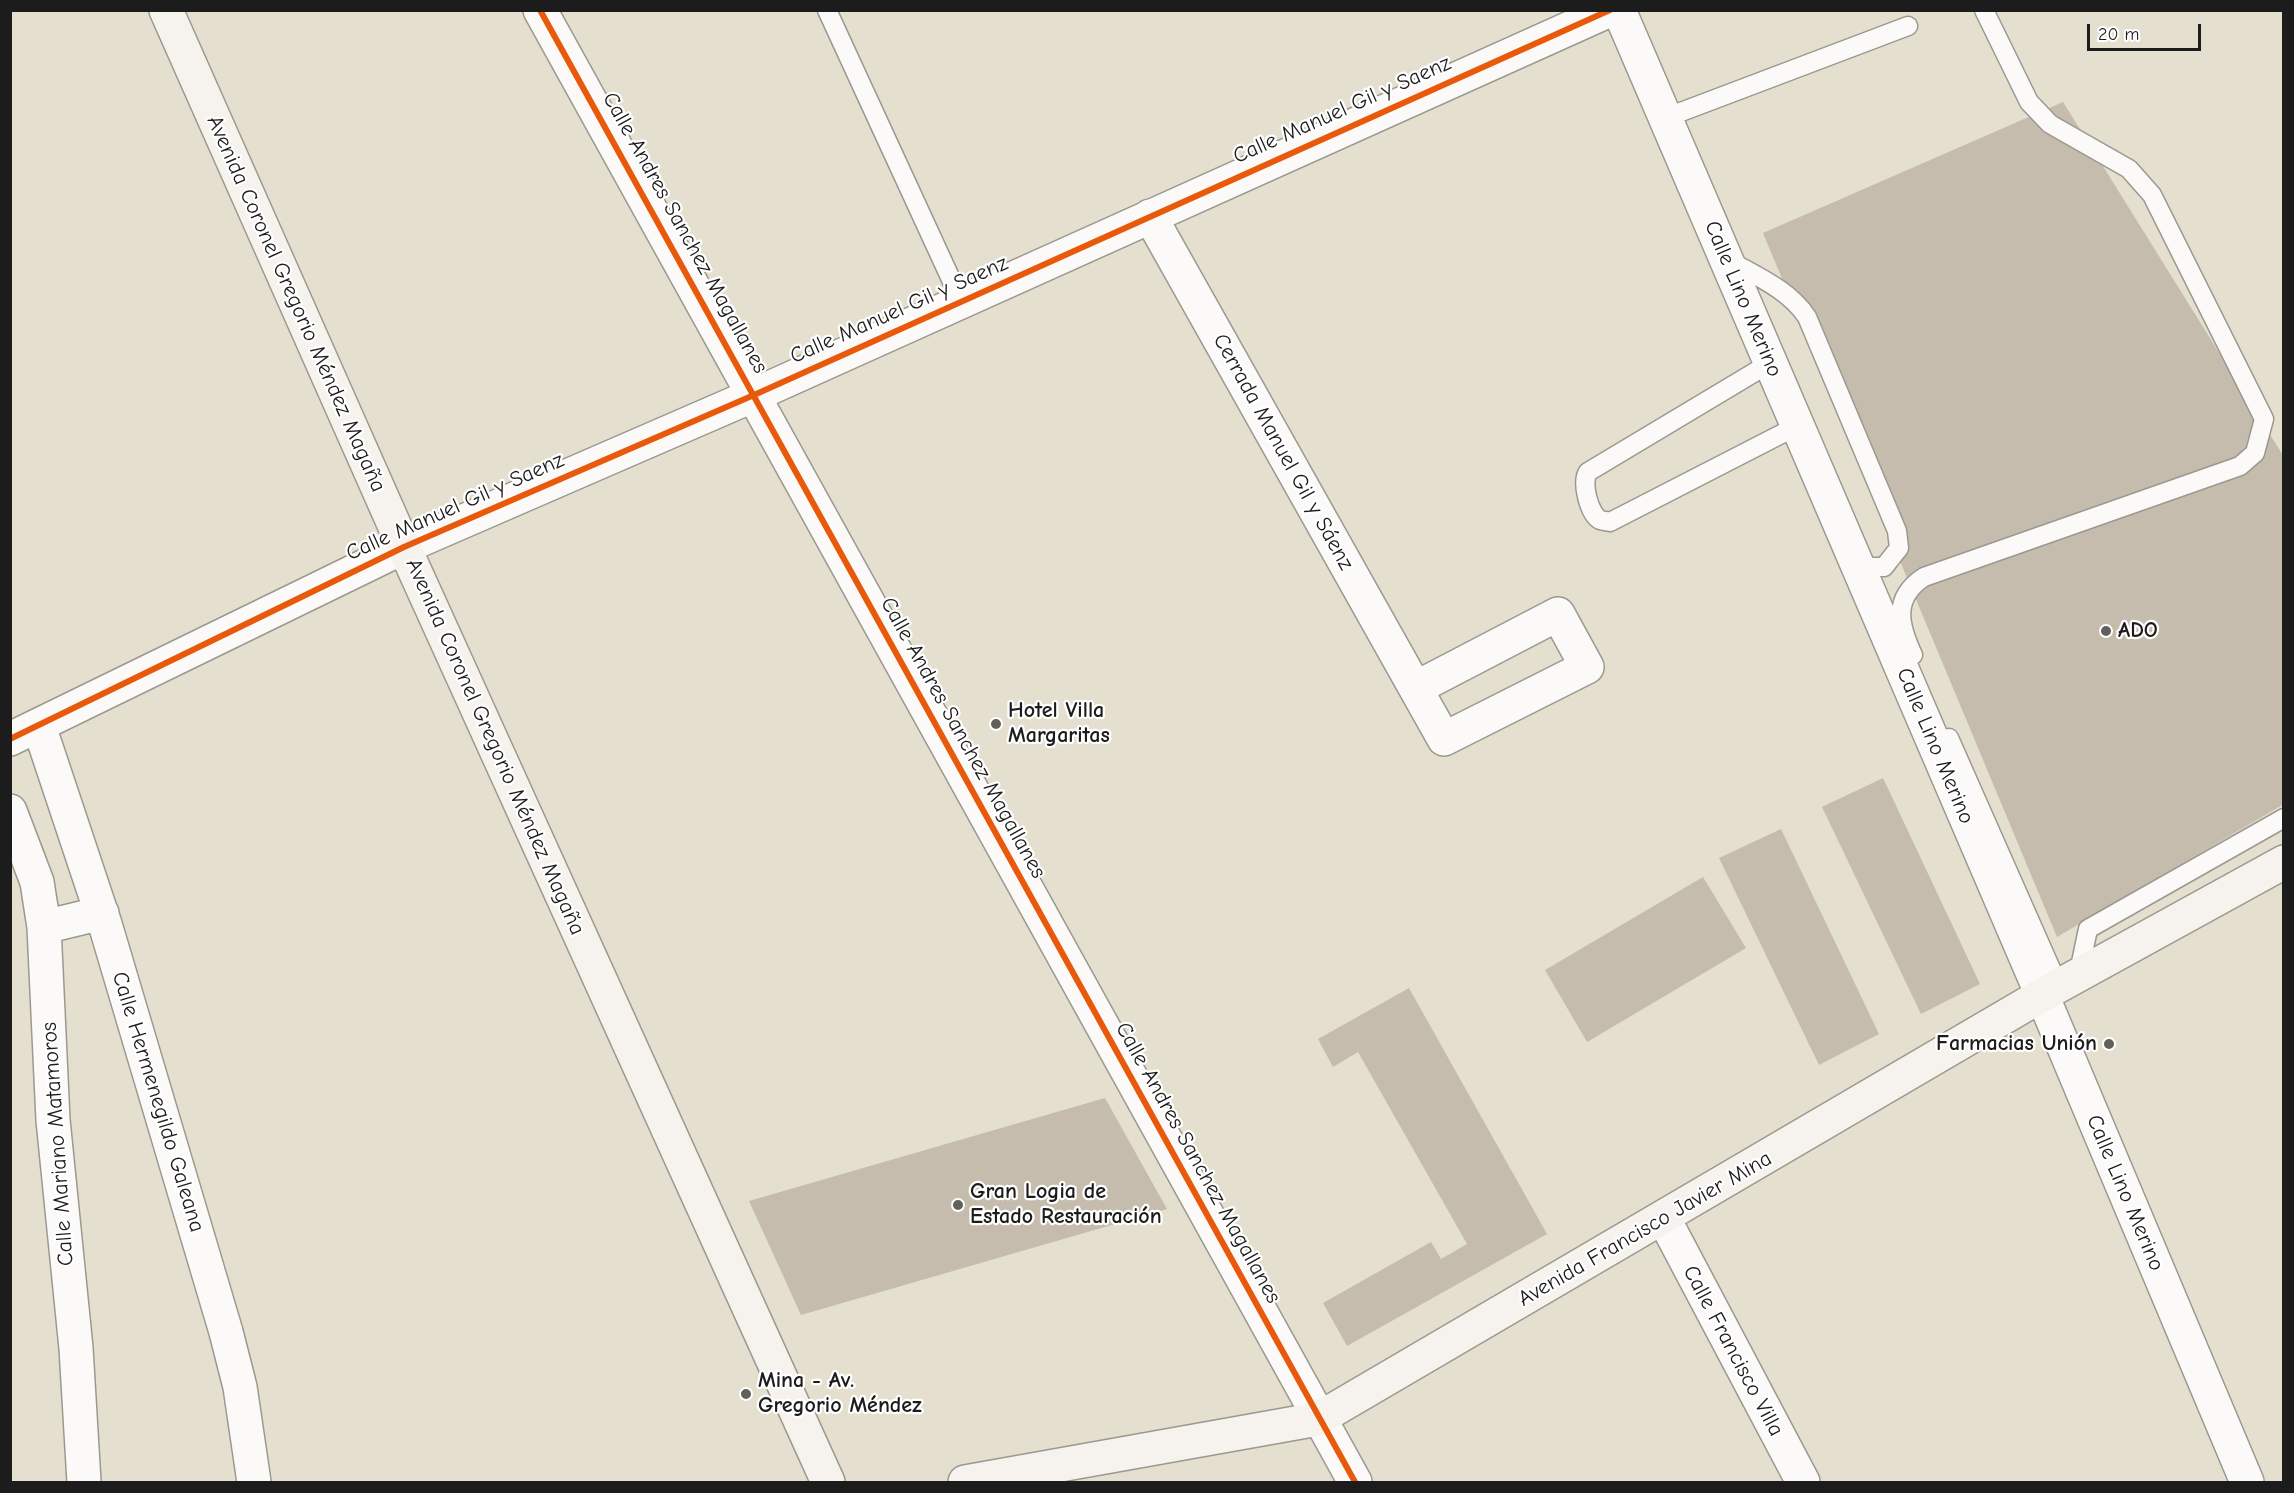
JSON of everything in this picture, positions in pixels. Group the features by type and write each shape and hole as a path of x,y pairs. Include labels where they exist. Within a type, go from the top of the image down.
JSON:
{"main road":[{"name":"Avenida Coronel Gregorio Méndez Magaña","path":"166,10 404,547 828,1482"},
{"name":"Avenida Francisco Javier Mina","path":"965,1482 1318,1419 2060,986 2283,864"}],"street":[{"name":"Calle Andres Sanchez Magallanes","path":"540,10 1318,1419 1355,1482"},
{"name":"Calle Manuel Gil y Saenz","path":"25,733 404,547 754,395 1610,10"},
{"name":"Calle Lino Merino","path":"1619,10 1850,550 2060,986 2247,1482"},
{"name":"Cerrada Manuel Gil y Sáenz","path":"1150,216 1444,739 1587,667 1558,614 1416,688"},
{"name":"Calle Hermenegildo Galeana","path":"25,733 102,913 226,1332 240,1387 254,1482"},
{"name":"Calle Mariano Matamoros","path":"10,811 36,882 44,927 53,1120 76,1348 84,1482"},
{"path":"44,927 102,913"},
{"name":"Calle Francisco Villa","path":"1664,1219 1803,1482"}],"lane":[{"path":"827,10 961,302"},
{"path":"1984,10 2029,102 2050,123 2129,169 2152,195 2264,419 2255,453 2240,466 1924,577 1911,586 1904,597 1901,621 1908,643 2060,986"},
{"path":"1665,118 1908,26"},
{"path":"1726,259 1784,292 1797,302 1807,317 1897,531 1899,548 1884,567 1870,567 1861,563 1850,550"},
{"path":"1770,363 1588,472 1584,478 1584,486 1595,515 1600,520 1610,522 1797,426"},
{"path":"2060,986 2088,929 2283,818"}],"building":[{"name":"ADO","path":"2063,102 2284,457 2284,804 2057,937 1763,233"},
{"path":"1883,778 1980,984 1921,1014 1822,807"},
{"path":"1781,829 1879,1034 1819,1065 1719,858"},
{"path":"1703,877 1746,948 1587,1042 1545,970"},
{"path":"1409,988 1547,1234 1347,1346 1323,1303 1431,1242 1441,1259 1467,1244 1358,1052 1333,1067 1318,1039"},
{"name":"Gran Logia de Estado Restauración","path":"1105,1098 1167,1209 801,1315 749,1201"}],"cycle path":[{"path":"540,10 1355,1482"},
{"path":"10,739 404,547 754,395 1610,10"}],"place":[{"name":"ADO","path":"2106,631"},
{"name":"Hotel Villa Margaritas","path":"996,724"},
{"name":"Farmacias Unión","path":"2109,1044"},
{"name":"Gran Logia de Estado Restauración","path":"958,1205"},
{"name":"Mina - Av. Gregorio Méndez","path":"746,1394"}]}
